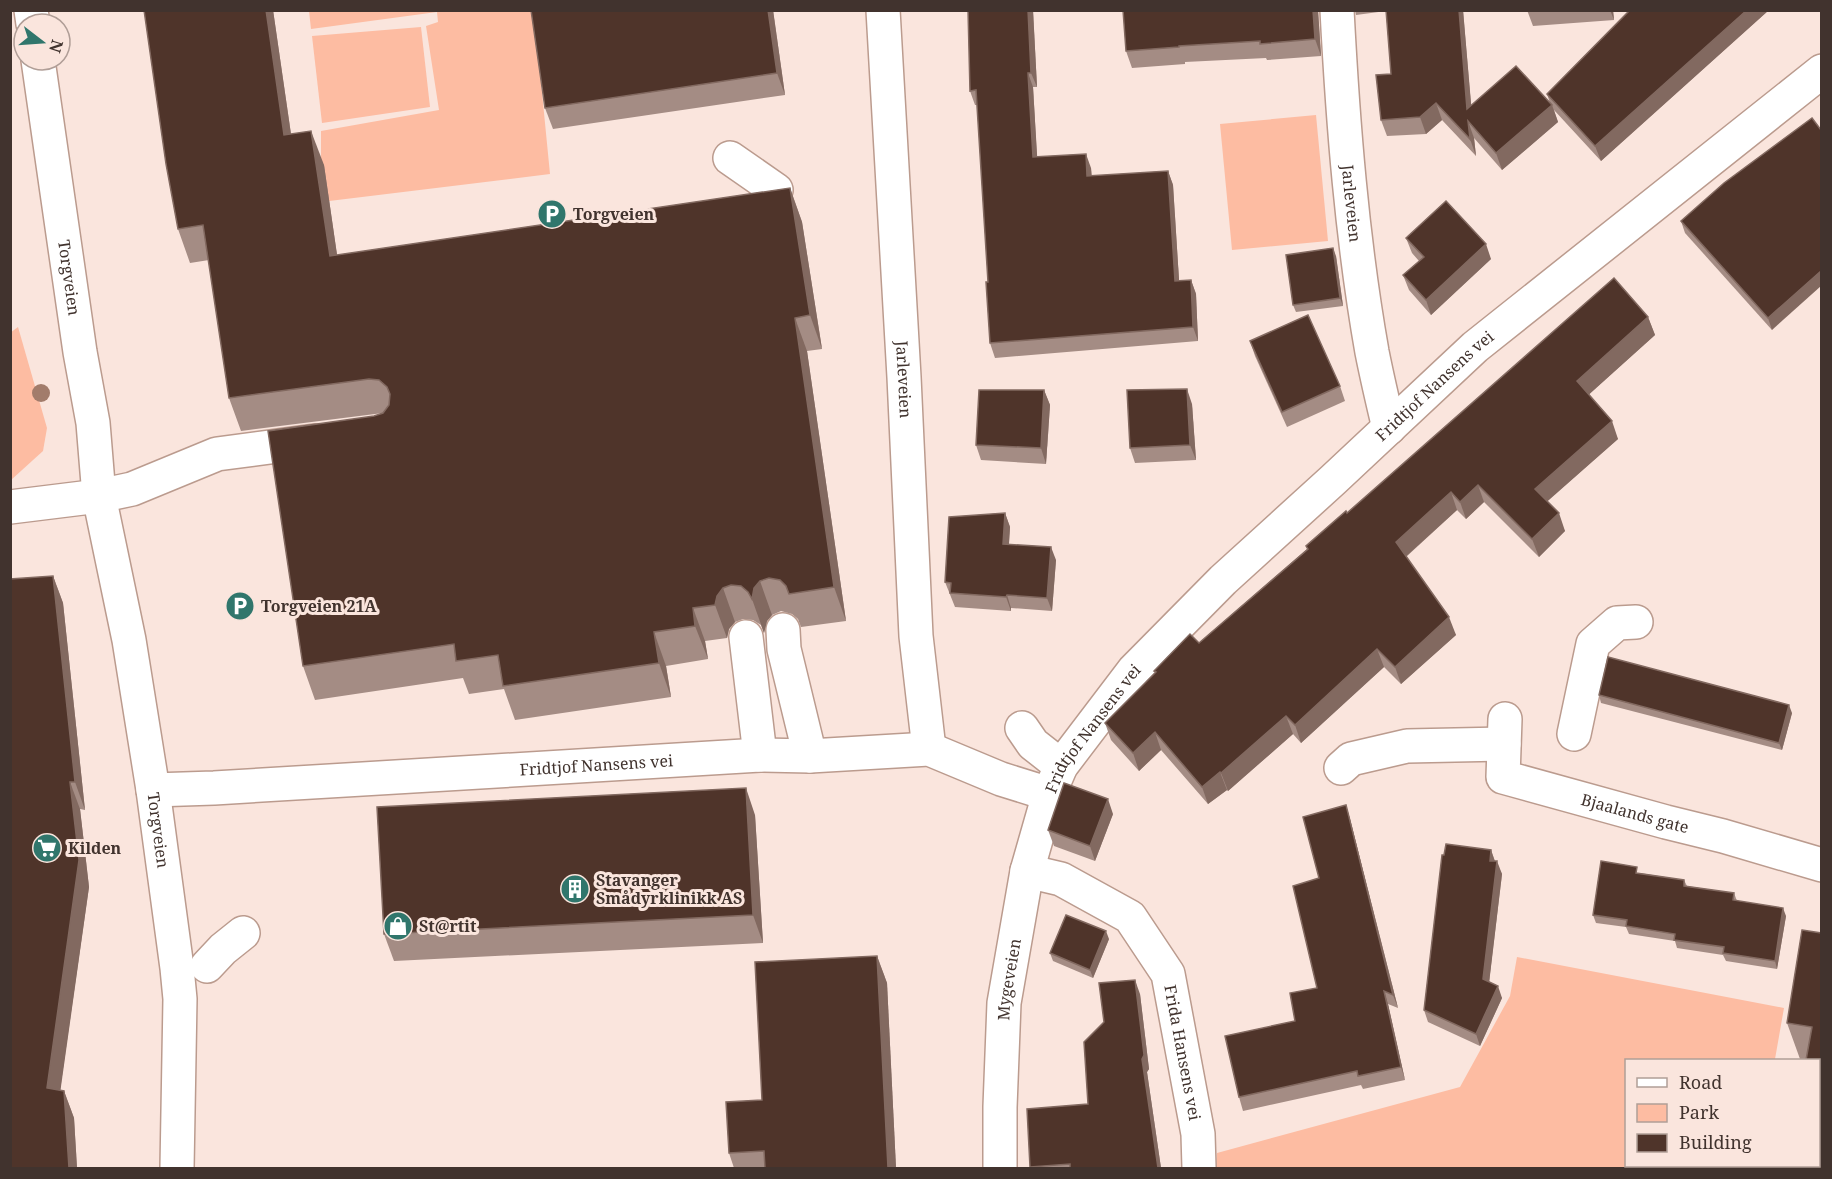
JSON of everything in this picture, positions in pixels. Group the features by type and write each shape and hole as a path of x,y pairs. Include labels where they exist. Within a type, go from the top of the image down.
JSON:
{"street":[{"name":"Jarleveien","path":"883,10 904,376 915,636 929,749"},
{"name":"Jarleveien","path":"1337,10 1341,91 1353,227 1372,352 1389,428"},
{"name":"Fridtjof Nansens vei","path":"153,790 760,756 810,756 929,749 1001,779 1055,780 1134,670 1223,580 1475,347 1821,71"},
{"name":"Torgveien","path":"40,72 80,352 93,423 99,496 129,640 153,790 180,999 177,1168"},
{"path":"730,158 776,190"},
{"path":"10,507 99,496 132,489 217,454 348,436"},
{"path":"1574,734 1593,644 1617,623 1636,622"},
{"path":"783,630 784,649 810,756"},
{"path":"746,637 760,756"},
{"path":"1022,728 1055,780"},
{"name":"Bjaalands gate","path":"1341,768 1351,759 1407,746 1504,732 1503,777 1723,836 1821,865"},
{"name":"Mygeveien","path":"1000,1168 1004,1003 1027,872 1055,780"},
{"name":"Frida Hansens vei","path":"1027,872 1061,879 1130,917 1168,975 1197,1134 1199,1168"},
{"path":"207,966 243,933"}],"green space":[{"path":"309,11 534,11 550,174 321,202 321,131 439,110 426,26 438,22 437,12 311,29"},
{"path":"421,27 430,107 322,123 312,36"},
{"path":"1316,115 1328,241 1232,250 1220,124"},
{"path":"18,327 47,428 43,451 11,480 10,333"},
{"path":"1517,957 1784,1008 1775,1059 1625,1059 1625,1167 1787,1168 1216,1168 1217,1153 1460,1087 1510,996"}],"building":[{"path":"144,10 266,10 284,135 311,131 330,256 790,188 810,315 795,318 834,587 789,594 786,586 780,580 769,578 760,581 754,588 752,599 741,586 731,585 723,588 717,596 715,605 693,608 695,626 654,632 659,663 503,686 498,655 456,661 454,644 303,666 268,431 374,416 383,413 389,405 390,394 387,387 379,380 369,379 229,398 203,225 178,229 166,164"},
{"path":"531,10 768,10 777,73 545,108"},
{"path":"968,10 1028,10 1031,73 1028,73 1033,157 1086,154 1087,176 1168,171 1175,281 1191,280 1193,327 990,343 976,90 970,91"},
{"path":"1123,10 1313,10 1315,39 1126,51"},
{"path":"1386,10 1459,10 1467,109 1516,66 1552,105 1496,153 1468,121 1470,139 1436,103 1420,117 1381,120 1376,75 1391,74"},
{"path":"1630,10 1747,10 1595,146 1547,94"},
{"path":"1812,118 1821,130 1821,271 1768,318 1681,221 1724,183"},
{"path":"1446,201 1486,244 1426,300 1403,275 1424,257 1406,238"},
{"path":"1333,248 1340,298 1293,305 1286,255"},
{"path":"1614,278 1648,317 1577,381 1612,421 1535,489 1559,513 1532,539 1478,485 1460,502 1451,492 1396,542 1449,617 1395,667 1377,649 1295,725 1286,716 1202,787 1155,732 1133,753 1105,723 1190,634 1199,643 1308,549 1306,546 1346,511 1347,513"},
{"path":"1308,315 1340,386 1282,412 1250,341"},
{"path":"1187,389 1190,445 1130,448 1127,390"},
{"path":"979,390 1044,390 1041,448 976,445"},
{"path":"1005,513 1003,544 1051,547 1047,598 950,593 951,583 945,582 949,517"},
{"name":"Kilden","path":"53,576 75,782 70,782 79,860 47,1088 64,1091 69,1168 10,1168 10,579"},
{"path":"1608,657 1789,705 1779,743 1599,695"},
{"path":"1064,783 1108,799 1090,846 1048,830"},
{"name":"Stavanger Smådyrklinikk AS","path":"746,788 753,915 384,934 377,807"},
{"path":"1346,805 1393,995 1384,991 1401,1067 1358,1076 1357,1071 1239,1097 1225,1036 1295,1021 1290,993 1317,988 1293,886 1319,878 1303,817"},
{"path":"1446,844 1491,850 1490,861 1497,861 1483,979 1498,986 1476,1034 1424,1010 1442,855 1444,855"},
{"path":"1601,861 1637,867 1636,873 1684,880 1684,886 1734,893 1733,900 1783,908 1775,961 1723,953 1724,947 1674,940 1675,934 1626,926 1627,920 1593,915"},
{"path":"1066,915 1106,931 1090,970 1050,953"},
{"path":"1802,930 1821,933 1821,1168 1790,1168 1820,1167 1820,1059 1806,1059 1812,1027 1787,1023"},
{"path":"877,956 888,1168 765,1168 764,1151 729,1153 726,1102 762,1100 755,962"},
{"path":"1135,980 1144,1055 1142,1059 1158,1168 1070,1168 1070,1164 1030,1167 1027,1109 1088,1104 1084,1042 1104,1022 1099,983"}],"place":[{"name":"Torgveien","path":"552,214"},
{"name":"Torgveien 21A","path":"240,606"},
{"name":"Kilden","path":"47,848"},
{"name":"Stavanger Smådyrklinikk AS","path":"575,889"},
{"name":"St@rtit","path":"398,926"}]}
